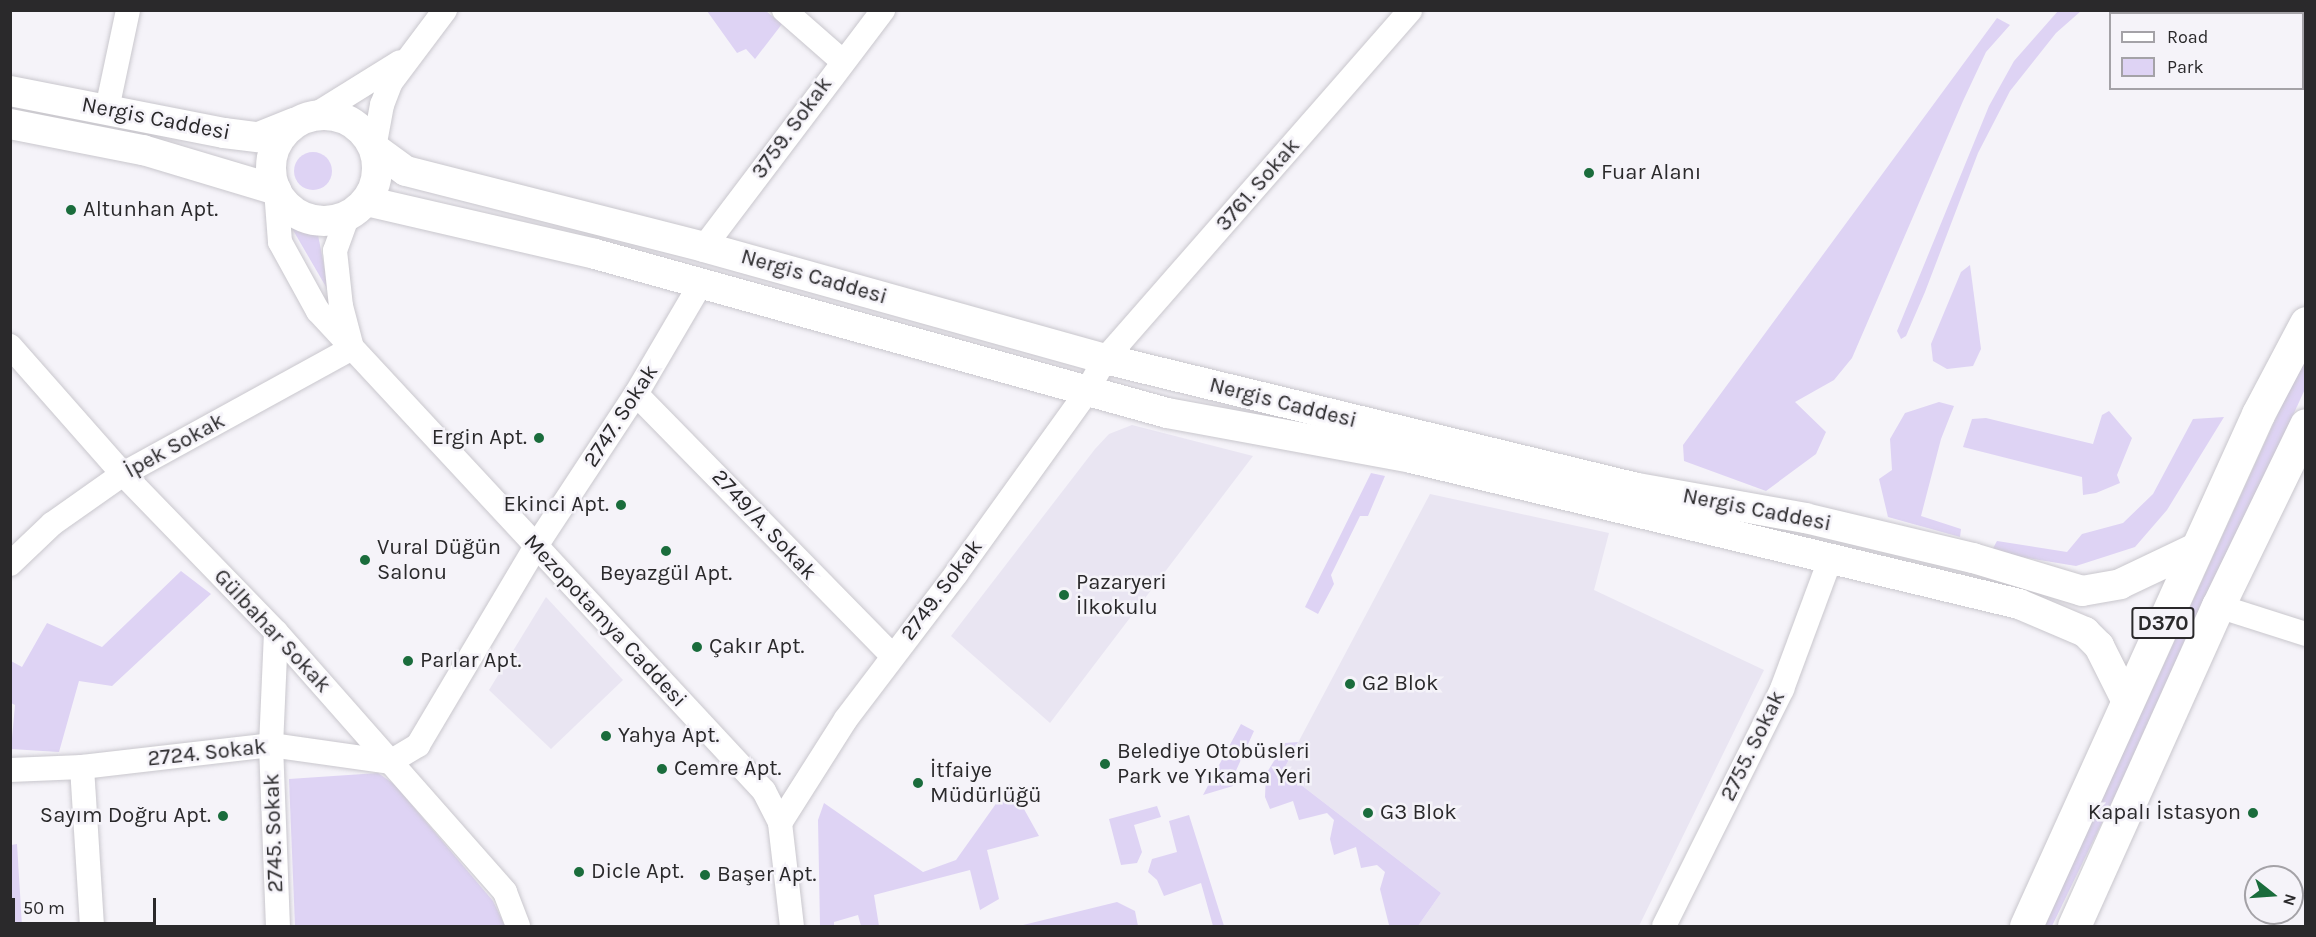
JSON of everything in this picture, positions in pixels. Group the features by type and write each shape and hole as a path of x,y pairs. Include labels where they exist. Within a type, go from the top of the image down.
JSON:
{"highway":[{"name":"D370","path":"2026,927 2258,414 2306,322"},
{"name":"D370","path":"2074,927 2218,606 2306,425"}],"main road":[{"name":"Nergis Caddesi","path":"10,91 260,137 307,118"},
{"path":"334,115 351,121 374,148 378,166 375,184 357,208 323,221 307,218 292,210 276,190 271,165 275,148 307,118 334,115"},
{"name":"Nergis Caddesi","path":"10,124 143,150 276,190"},
{"name":"Nergis Caddesi","path":"374,148 406,171 704,247 1105,359 1637,488 1805,518 1973,558 2082,591 2120,584 2198,547"},
{"name":"Nergis Caddesi","path":"357,208 702,283 1086,393 1167,413 1412,458 2019,604 2068,622 2099,646 2127,702"}],"street":[{"path":"107,109 128,10"},
{"path":"374,148 382,105 391,82 445,10"},
{"path":"784,10 842,61"},
{"name":"3759. Sokak","path":"704,247 842,61 883,10"},
{"name":"3761. Sokak","path":"1105,359 1410,10"},
{"path":"307,118 411,54"},
{"name":"Mezopotamya Caddesi","path":"276,190 280,242 318,311 764,791 780,823 792,927"},
{"name":"Mezopotamya Caddesi","path":"352,348 341,306 335,251 357,208"},
{"name":"2747. Sokak","path":"536,546 636,394 702,283"},
{"name":"Gülbahar Sokak","path":"10,346 123,474 276,632 505,892 518,927"},
{"name":"İpek Sokak","path":"10,564 52,524 123,474 352,348"},
{"name":"2749. Sokak","path":"780,823 846,719 1086,393 1105,359"},
{"name":"2749/A. Sokak","path":"636,394 893,656"},
{"path":"390,762 418,745 536,546"},
{"name":"2755. Sokak","path":"1664,927 1782,689 1830,560"},
{"path":"2218,606 2306,634"},
{"name":"2745. Sokak","path":"276,632 271,745 278,927"},
{"name":"2724. Sokak","path":"10,770 82,767 271,745 390,762"},
{"path":"82,767 92,927"}],"shaded area":[{"name":"Pazaryeri İlkokulu","path":"1132,425 1253,456 1050,723 951,636 1095,449 1109,434"},
{"path":"1430,494 1609,533 1594,590 1764,670 1639,926 1418,926 1441,893 1283,771"},
{"path":"546,597 623,680 551,749 489,690"}],"green space":[{"path":"707,11 766,11 782,24 755,59 746,49 737,53"},
{"path":"2058,11 2081,11 2056,33 2010,91 1978,153 1925,292 1906,336 1901,339 1897,331 1989,106 2014,61"},
{"path":"1997,18 2010,25 1986,52 1852,358 1834,380 1795,402 1826,432 1816,454 1766,491 1684,461 1683,445"},
{"path":"313,152 327,157 332,171 327,185 313,190 299,185 294,171 299,157"},
{"path":"286,218 315,219 329,292"},
{"path":"1970,265 1981,349 1973,366 1947,369 1933,361 1931,344 1961,272"},
{"path":"2305,354 2305,389 2176,670 2052,926 2039,926 2149,697"},
{"path":"1939,402 1954,406 1941,439 1921,516 1961,529 1960,537 1888,517 1879,479 1892,470 1890,439 1905,413"},
{"path":"2109,411 2132,438 2117,475 2120,483 2096,493 2083,495 2082,477 1963,447 1972,419 1986,418 2093,444 2102,415"},
{"path":"2224,417 2167,510 2135,547 2076,566 1991,552 1997,541 2067,552 2082,534 2123,523 2153,494 2193,419"},
{"path":"1371,473 1385,476 1368,516 1360,516 1331,575 1334,584 1318,614 1305,607"},
{"path":"181,571 211,594 112,686 79,681 59,752 11,749 15,705 11,703 11,661 22,667 47,623 102,647"},
{"path":"1241,724 1254,731 1234,775 1233,786 1203,795"},
{"path":"1298,742 1283,771 1441,893 1418,926 1389,925 1380,889 1385,872 1377,865 1361,868 1356,847 1334,855 1330,839 1334,820 1327,813 1299,820 1293,801 1270,809 1265,797 1266,774 1285,743"},
{"path":"378,773 394,784 493,901 505,926 295,926 289,779"},
{"path":"1010,784 1039,836 987,850 999,899 980,910 970,870 874,895 879,926 861,926 858,915 834,922 834,926 820,926 818,820 824,803 923,872 956,860"},
{"path":"1157,806 1161,817 1134,825 1142,852 1137,863 1121,865 1109,819"},
{"path":"1189,815 1224,926 1213,926 1201,883 1164,896 1157,880 1148,872 1152,859 1177,852 1169,821"},
{"path":"17,844 22,926 11,926 11,845"},
{"path":"1117,902 1135,911 1138,926 1019,926"}],"place":[{"name":"Fuar Alanı","path":"1589,173"},
{"name":"Altunhan Apt.","path":"71,210"},
{"name":"Ergin Apt.","path":"539,438"},
{"name":"Ekinci Apt.","path":"621,505"},
{"name":"Beyazgül Apt.","path":"666,551"},
{"name":"Vural Düğün Salonu","path":"365,560"},
{"name":"Pazaryeri İlkokulu","path":"1064,595"},
{"name":"Çakır Apt.","path":"697,647"},
{"name":"Parlar Apt.","path":"408,661"},
{"name":"G2 Blok","path":"1350,684"},
{"name":"Yahya Apt.","path":"606,736"},
{"name":"Belediye Otobüsleri Park ve Yıkama Yeri","path":"1105,764"},
{"name":"Cemre Apt.","path":"662,769"},
{"name":"İtfaiye Müdürlüğü","path":"918,783"},
{"name":"G3 Blok","path":"1368,813"},
{"name":"Kapalı İstasyon","path":"2253,813"},
{"name":"Sayım Doğru Apt.","path":"223,816"},
{"name":"Dicle Apt.","path":"579,872"},
{"name":"Başer Apt.","path":"705,875"}]}
